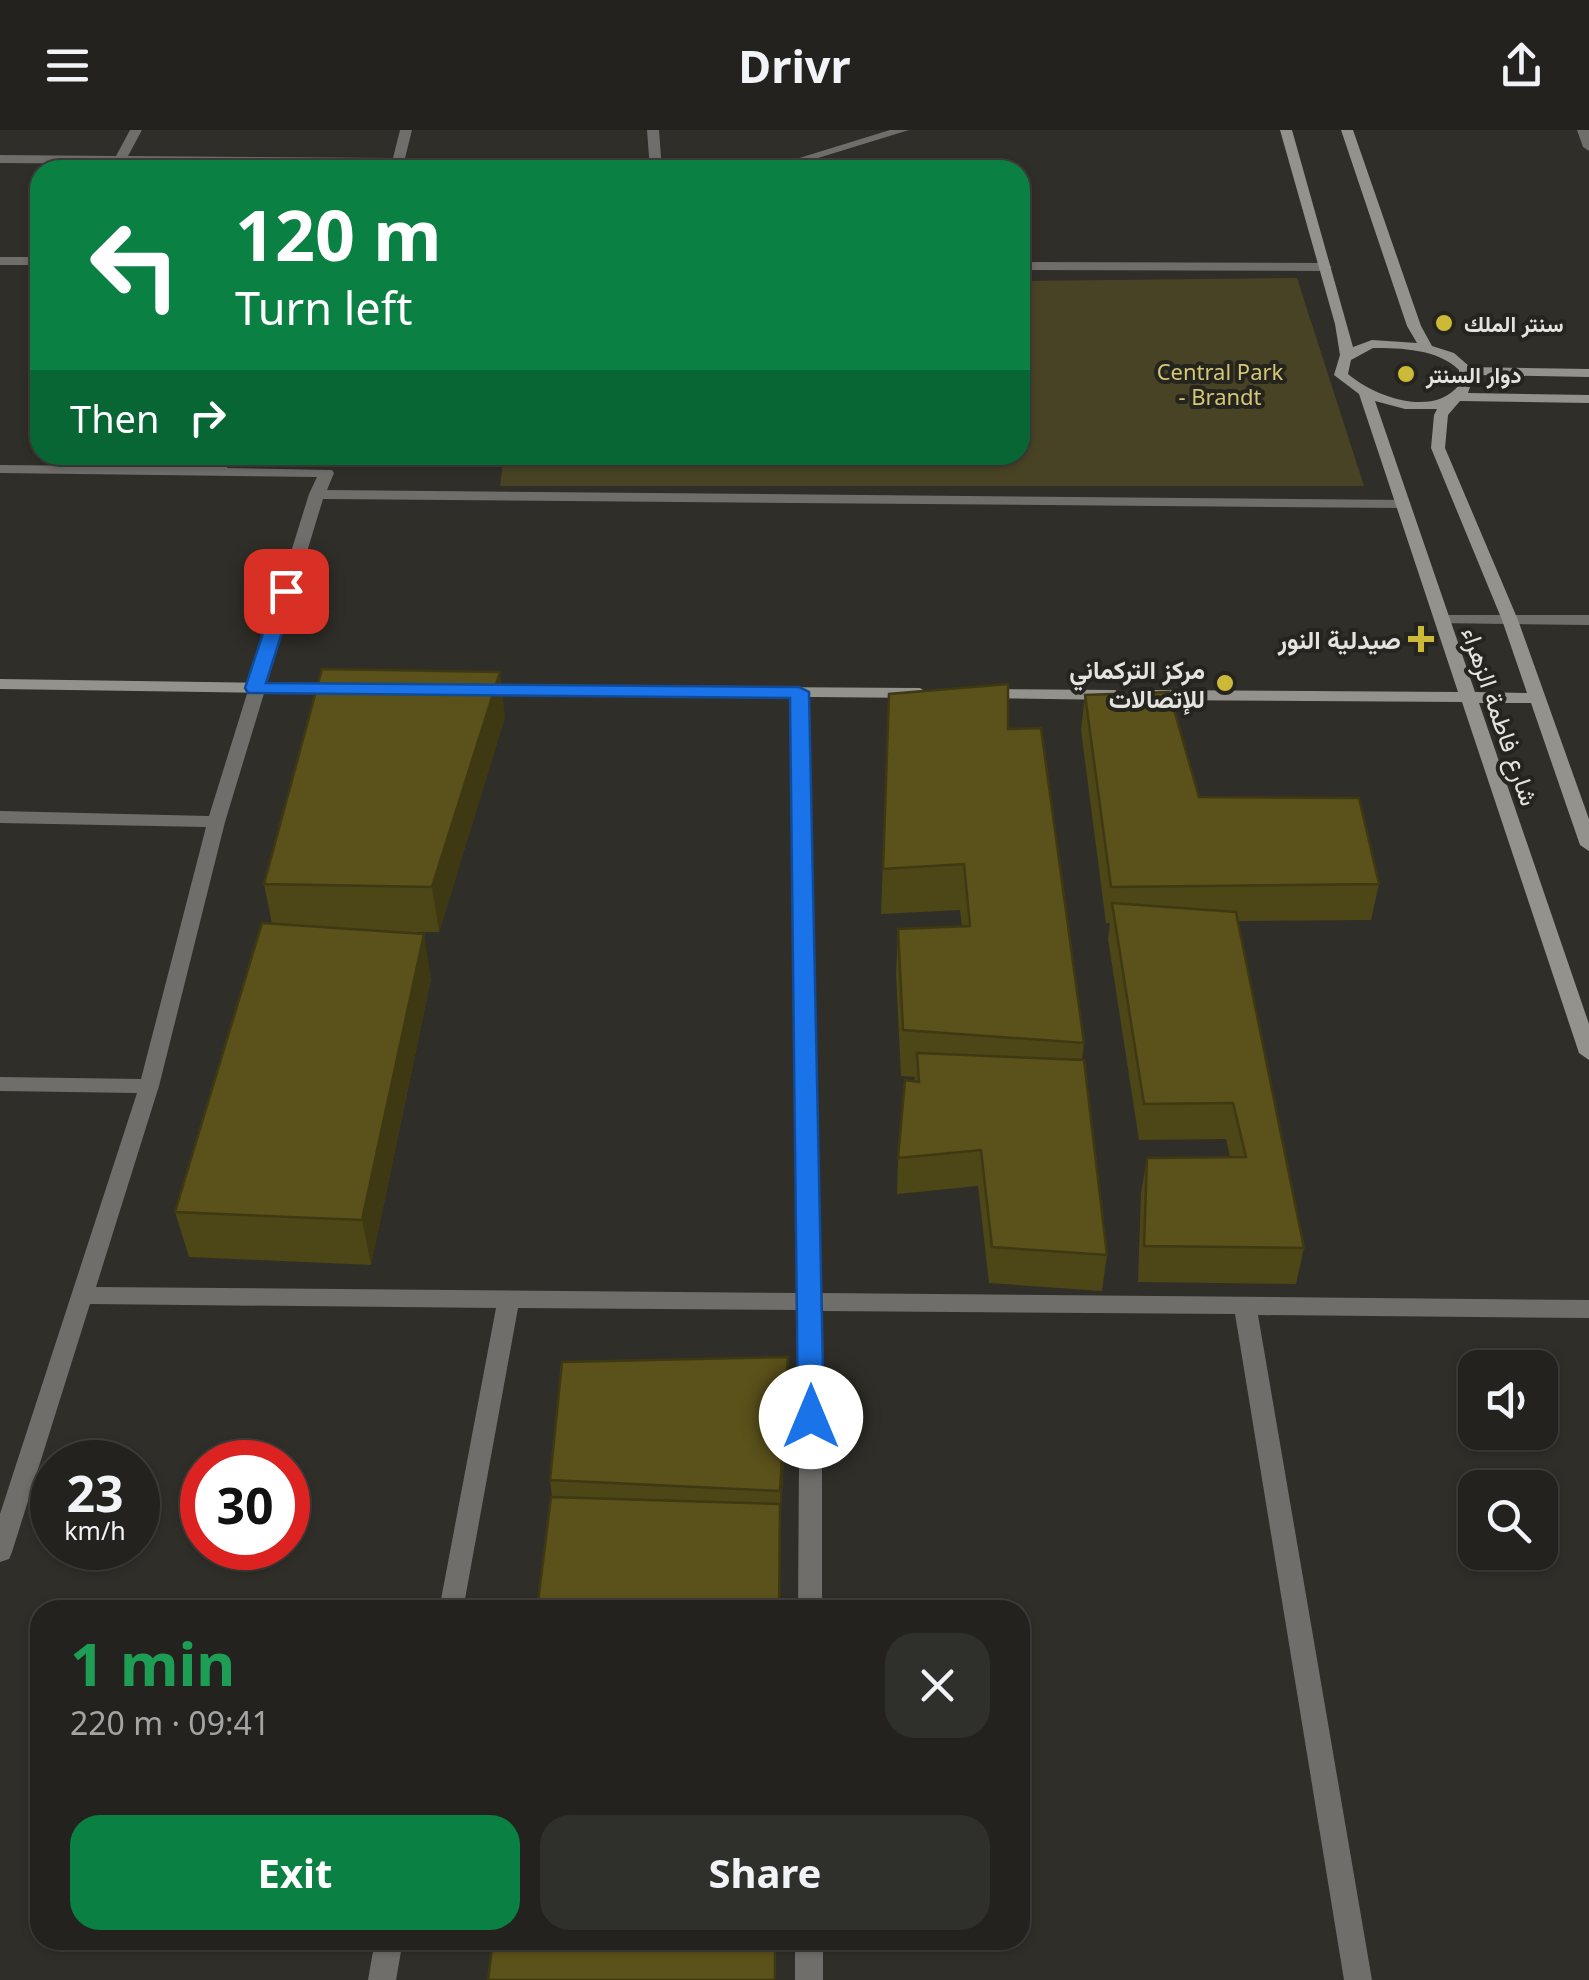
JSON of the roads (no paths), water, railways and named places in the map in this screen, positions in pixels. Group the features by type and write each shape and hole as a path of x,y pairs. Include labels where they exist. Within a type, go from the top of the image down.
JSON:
{"main road":[{"path":"1286,130 1347,355 1372,344 1426,347 1450,357 1465,370 1589,373"},
{"path":"1347,130 1414,326 1426,347"},
{"name":"شارع فاطمة الزهراء","path":"1347,355 1340,364 1342,375 1366,395 1589,1053"},
{"name":"شارع فاطمة الزهراء","path":"1465,370 1468,380 1441,414 1438,448 1510,620 1589,845"},
{"path":"1366,395 1400,404 1453,398 1589,399"},
{"path":"0,684 352,689"},
{"path":"449,690 937,694"},
{"path":"956,694 1537,698"}],"street":[{"path":"0,159 120,160 136,130"},
{"path":"398,160 406,130"},
{"path":"653,130 655,160"},
{"path":"829,152 832,130"},
{"path":"801,160 903,130"},
{"path":"1583,130 1589,148"},
{"path":"0,261 30,261"},
{"path":"1030,266 1325,267"},
{"path":"0,469 147,465"},
{"path":"0,1552 148,1086 216,822 316,494 326,473 242,465"},
{"path":"316,494 1402,504"},
{"path":"1442,620 1589,620"},
{"path":"799,692 811,1302 810,1600"},
{"path":"0,817 216,822"},
{"path":"0,1084 148,1086"},
{"path":"80,1295 1589,1309"},
{"path":"453,1600 509,1299"},
{"path":"1245,1306 1358,1980"},
{"path":"382,1980 387,1950"},
{"path":"809,1950 809,1980"}],"place":[{"name":"سنتر الملك","path":"1444,323"},
{"name":"دوار السنتر","path":"1406,374"},
{"name":"صيدلية النور","path":"1421,639"},
{"name":"مركز التركماني للإتصالات","path":"1225,683"}],"park label":[{"name":"Central Park - Brandt","path":"1220,384"}]}
